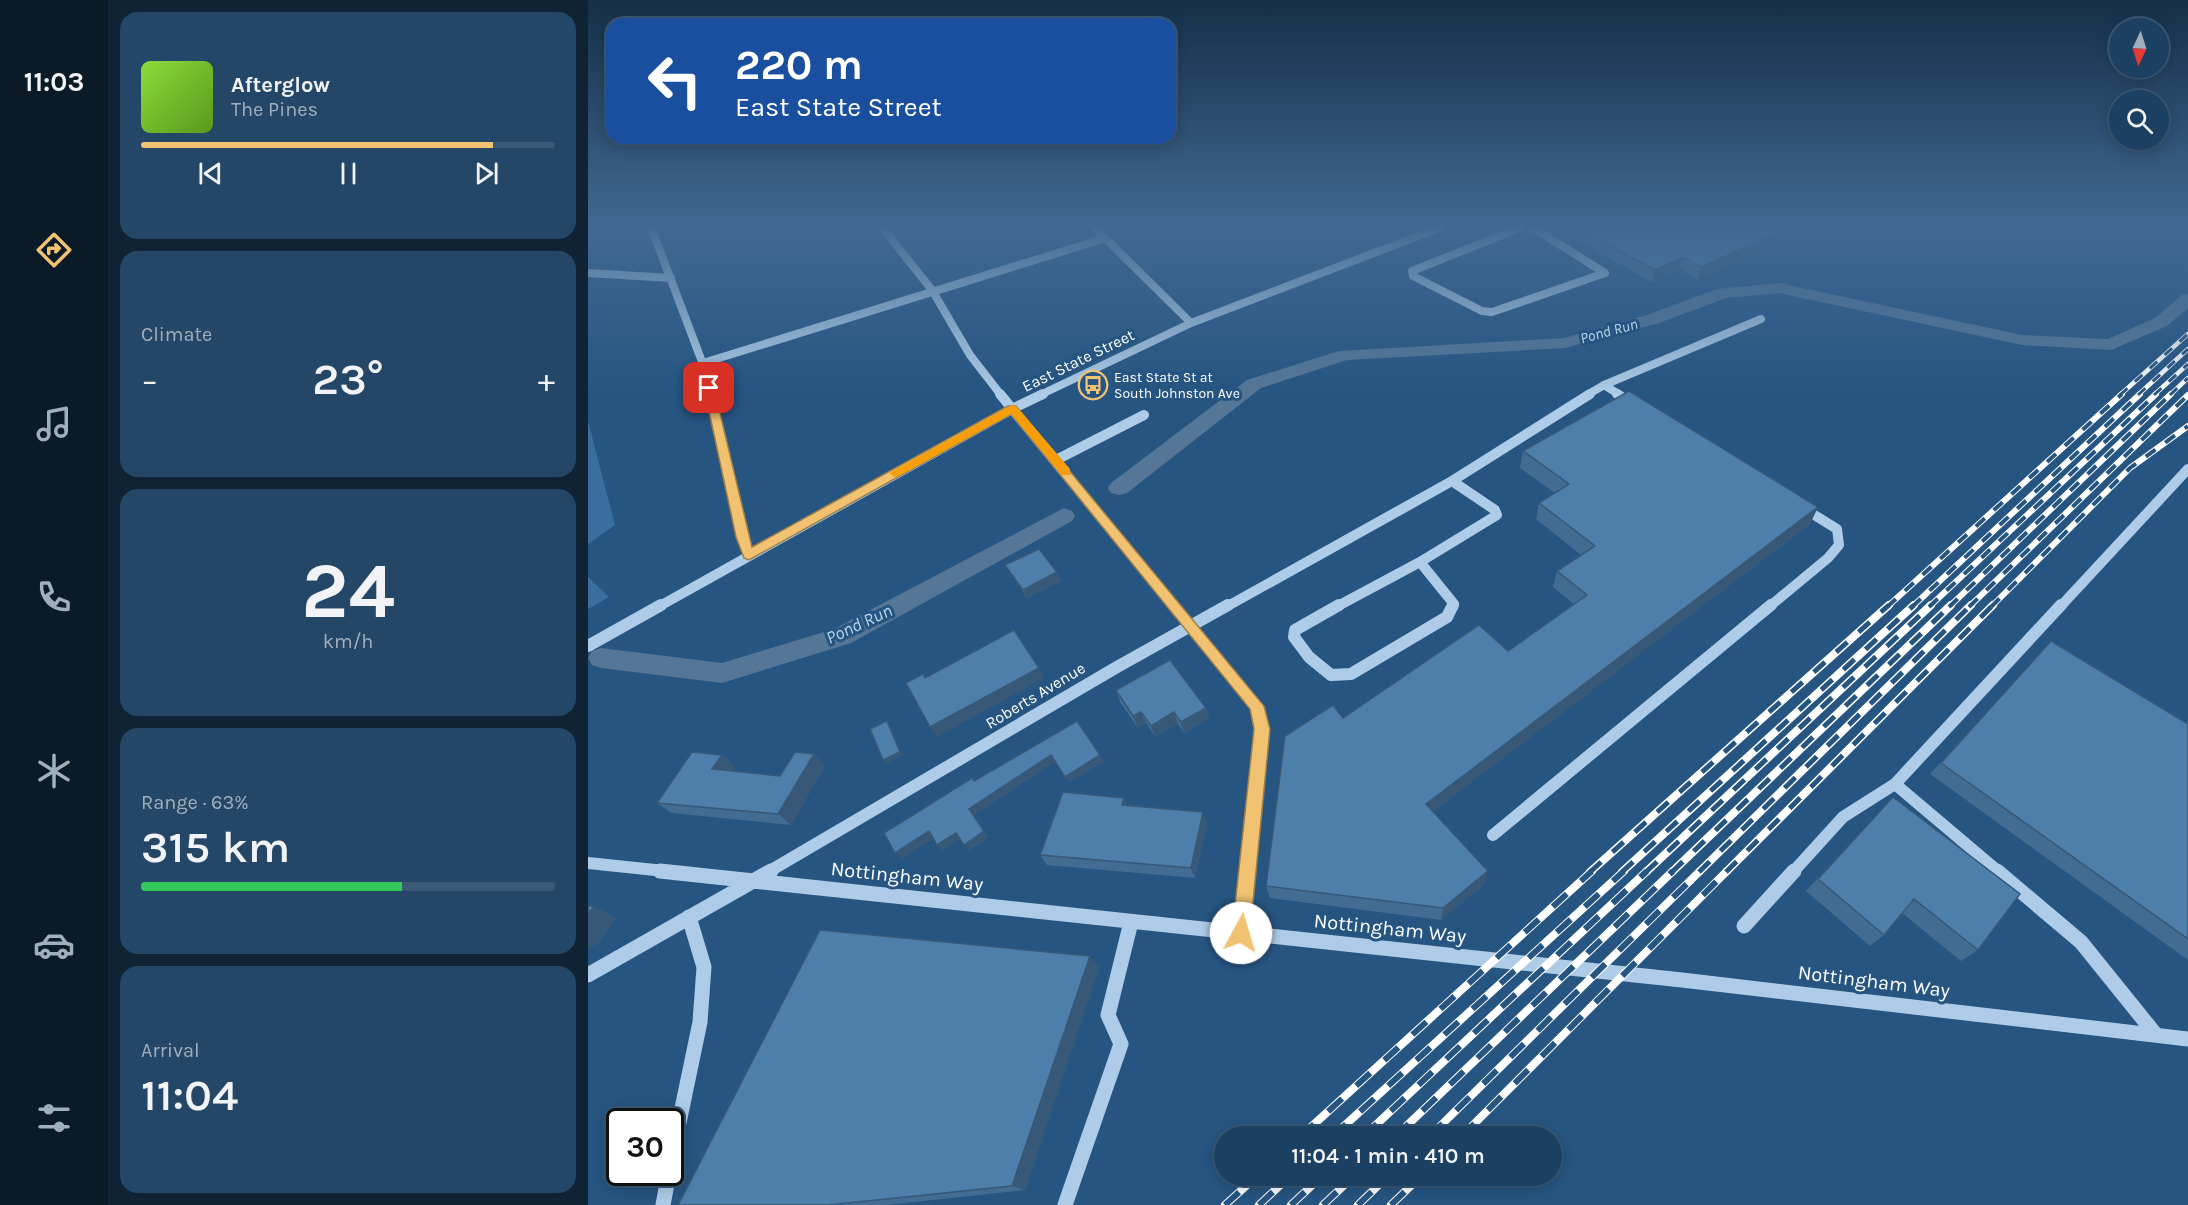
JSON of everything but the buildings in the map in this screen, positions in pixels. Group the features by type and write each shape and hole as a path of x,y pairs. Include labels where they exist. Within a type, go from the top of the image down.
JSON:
{"street":[{"path":"673,283 703,363 742,537 749,555"},
{"path":"927,283 970,355 1012,409 1257,706 1262,729 1241,933"},
{"path":"703,363 955,283"},
{"path":"1151,283 1191,323"},
{"name":"East State Street","path":"588,646 1012,409 1191,323 1294,283"},
{"path":"1427,283 1482,311 1492,312 1575,283"},
{"name":"Roberts Avenue","path":"588,975 1191,626 1452,481 1604,386 1761,319"},
{"path":"1604,386 1644,410"},
{"path":"1056,460 1144,416"},
{"path":"1744,926 1842,817 1895,784 2188,470"},
{"path":"1417,564 1454,604 1447,617 1351,674 1331,675 1309,657 1294,637 1296,630 1394,574 1417,564 1497,515 1496,510 1452,481"},
{"path":"1493,835 1828,558 1839,545 1837,529 1796,504"},
{"path":"1895,784 2081,942 2156,1035"},
{"name":"Nottingham Way","path":"588,863 1693,981 2188,1039"},
{"path":"682,1108 700,1022 704,967 689,917"},
{"path":"1065,1205 1120,1044 1108,1015 1131,922"},
{"path":"663,1205 667,1186"}],"shaded area":[{"path":"588,421 615,525 588,544"},
{"path":"588,577 609,597 588,609"}],"waterway":[{"name":"Pond Run","path":"1119,488 1254,384 1345,355 1565,343 1653,319 1723,293 1779,288 2022,340 2111,345 2161,322 2188,299"},
{"name":"Pond Run","path":"601,658 722,673 842,636 1064,516"}],"railway":[{"path":"2120,395 2188,334"},
{"path":"2138,395 2188,349"},
{"path":"2154,395 2188,364"},
{"path":"2170,395 2188,378"},
{"path":"1887,607 2122,394"},
{"path":"1912,607 2140,394"},
{"path":"1929,607 2156,394"},
{"path":"1949,607 2171,394"},
{"path":"1969,607 2188,395"},
{"path":"1472,1126 2130,468 2188,426"},
{"path":"1590,872 1889,605"},
{"path":"1622,872 1914,605"},
{"path":"1646,872 1931,605"},
{"path":"1672,872 1951,605"},
{"path":"1699,872 1971,605"},
{"path":"1312,1126 1592,871"},
{"path":"1344,1126 1624,871"},
{"path":"1375,1126 1647,871"},
{"path":"1406,1126 1673,871"},
{"path":"1440,1126 1700,871"},
{"path":"1225,1205 1246,1186"},
{"path":"1259,1205 1279,1186"},
{"path":"1291,1205 1311,1186"},
{"path":"1323,1205 1343,1186"},
{"path":"1358,1205 1378,1186"},
{"path":"1391,1205 1411,1186"}],"slow traffic":[{"path":"895,473 1012,409 1066,472"}],"place":[{"name":"East State St at South Johnston Ave","path":"1093,385"}],"route":[{"path":"709,388 742,537 749,555 1012,409 1023,420 1257,706 1262,729 1241,933"}]}
